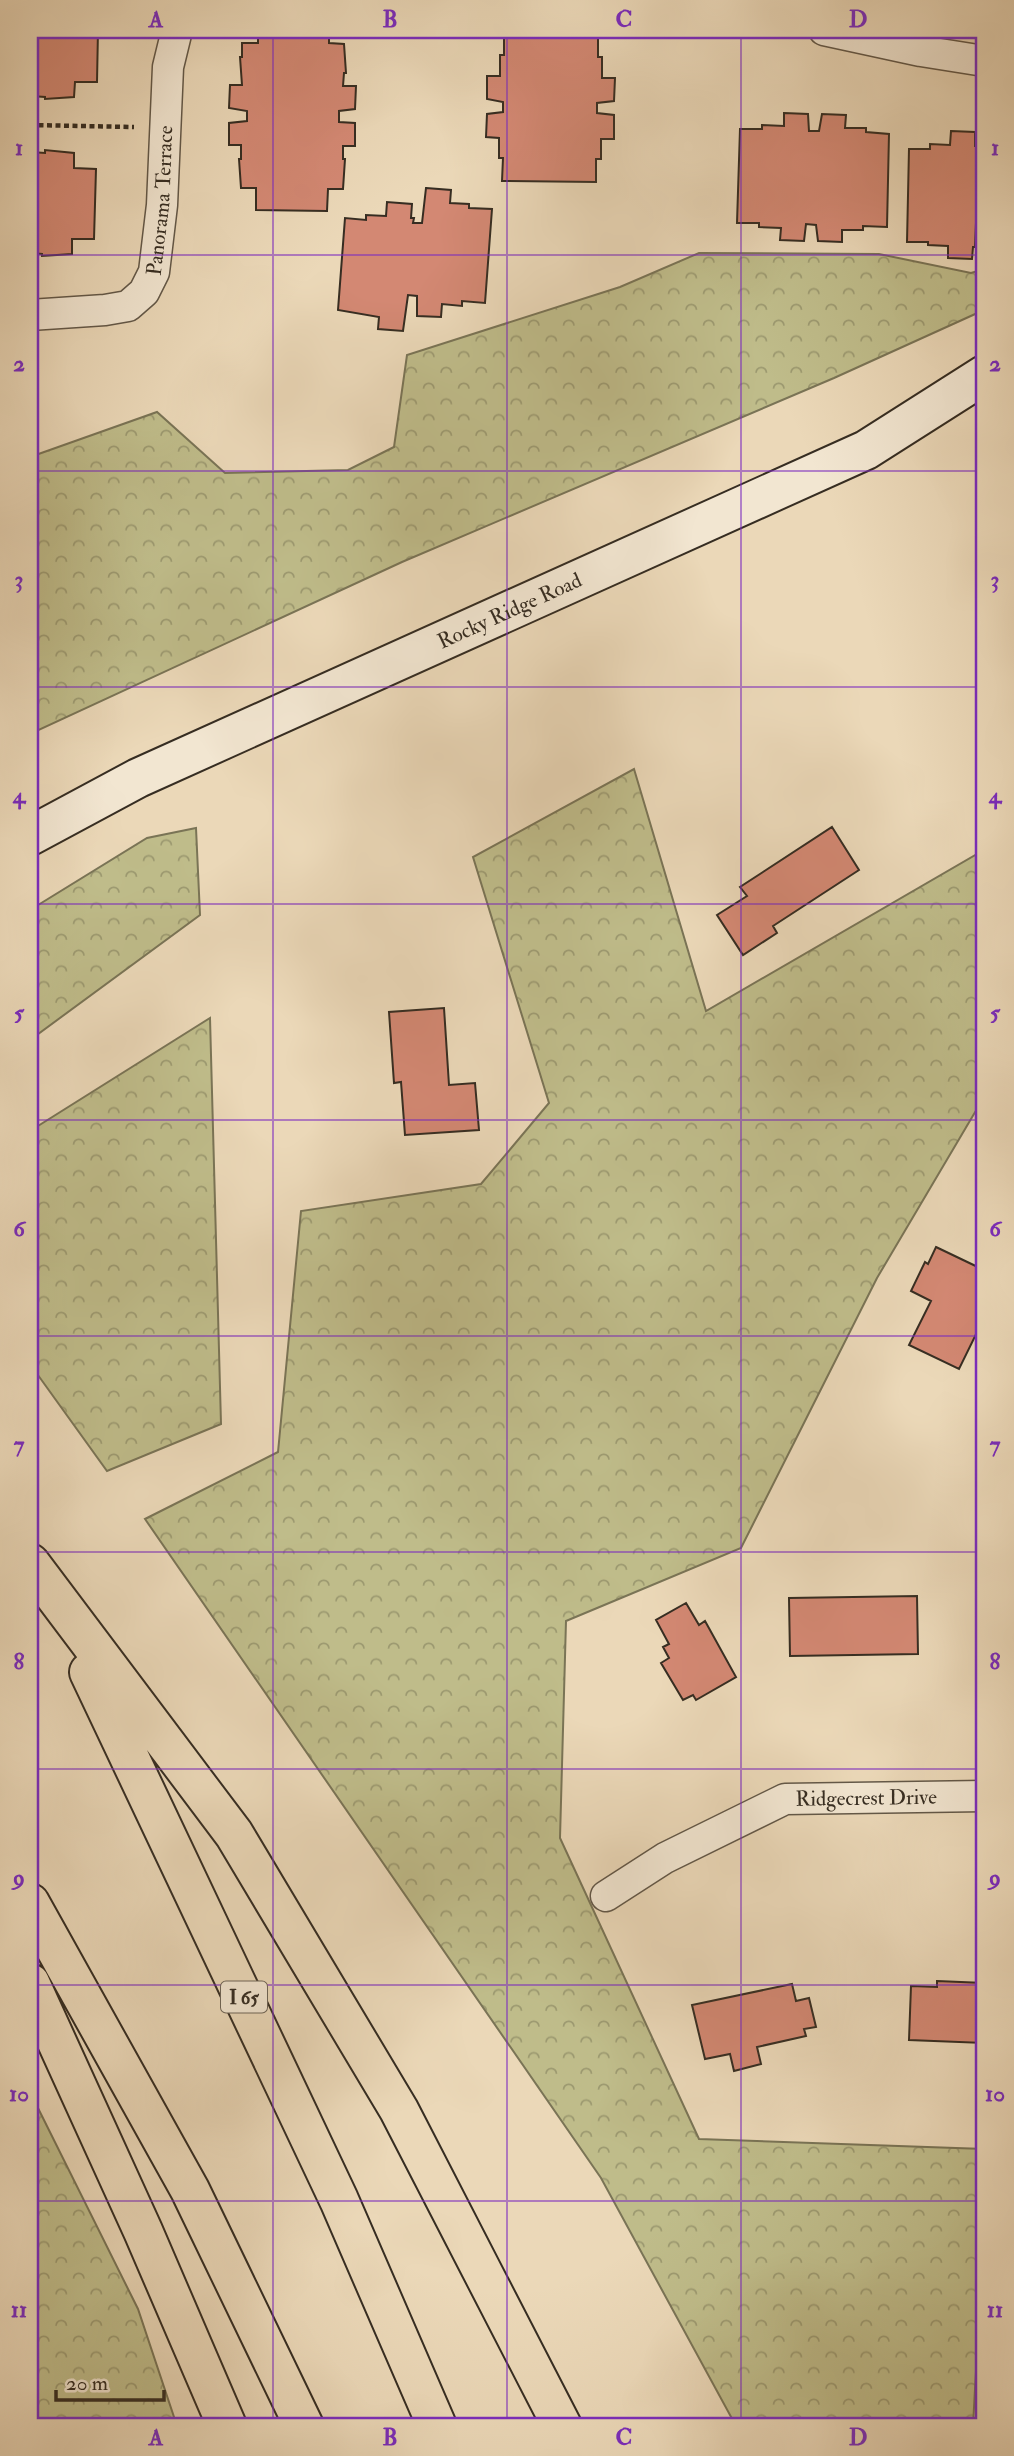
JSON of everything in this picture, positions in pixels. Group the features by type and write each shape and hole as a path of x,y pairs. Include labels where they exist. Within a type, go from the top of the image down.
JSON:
{"highway":[{"path":"30,1563 234,1834 399,2110 562,2426"},
{"name":"I 65","path":"30,1579 95,1680 339,2200 437,2426"},
{"path":"30,1903 190,2190 304,2426"},
{"path":"30,1983 144,2231 227,2426"}],"main road":[{"name":"Rocky Ridge Road","path":"30,836 138,778 866,450 984,375"}],"street":[{"name":"Panorama Terrace","path":"30,315 128,306 144,292 154,272 162,205 168,67 177,30"},
{"path":"824,30 921,51 984,61"},
{"name":"Ridgecrest Drive","path":"606,1896 665,1858 785,1799 984,1796"}],"path":[{"path":"30,125 165,128"}],"green space":[{"path":"699,253 879,254 971,273 984,269 984,310 834,378 402,562 30,734 30,457 157,412 225,473 348,470 394,447 407,355 620,287"},
{"path":"634,769 706,1011 984,850 984,1097 877,1278 741,1548 566,1621 560,1838 699,2139 984,2149 984,2329 978,2334 973,2426 736,2426 601,2178 145,1519 278,1452 301,1211 481,1184 549,1103 473,857"},
{"path":"196,828 200,915 30,1040 30,910 147,838"},
{"path":"210,1018 221,1424 107,1471 30,1364 30,1131"},
{"path":"30,2092 138,2309 177,2426 30,2426"}],"building":[{"path":"30,30 98,30 97,82 75,82 74,97 45,99 31,96 30,109"},
{"path":"258,30 329,30 329,43 344,44 346,73 343,86 356,86 355,109 339,111 339,122 355,123 355,146 343,146 343,189 328,189 327,211 256,210 256,188 241,188 241,145 229,145 229,123 247,121 247,111 229,108 230,85 242,85 242,43 258,43"},
{"path":"504,33 598,34 602,78 615,78 614,101 597,103 597,113 614,115 614,139 601,139 601,159 596,159 596,182 502,181 503,158 499,158 499,138 486,137 487,114 503,112 503,102 487,99 487,76 500,76"},
{"path":"784,113 808,114 809,131 819,131 822,114 846,115 845,128 866,128 866,132 889,134 887,227 863,226 863,230 842,230 842,242 818,241 816,225 806,224 804,241 780,240 781,228 759,227 759,223 737,223 740,129 762,129 762,125 784,126"},
{"path":"951,131 975,132 977,150 984,150 984,223 976,223 972,259 948,258 948,246 907,242 909,149 930,149 930,144 950,145"},
{"path":"30,140 31,152 45,153 45,150 74,153 74,168 96,169 94,239 72,239 72,254 42,256 30,253"},
{"path":"426,188 451,190 450,203 469,204 469,208 492,209 485,303 462,301 462,306 442,304 441,317 417,316 417,296 408,295 403,331 378,329 379,317 338,310 345,218 366,220 366,215 386,216 387,202 412,204 413,223 422,223"},
{"path":"832,827 859,870 773,926 777,933 743,955 717,915 747,896 740,887"},
{"path":"444,1008 449,1085 475,1083 479,1130 405,1135 401,1082 394,1083 389,1012"},
{"path":"936,1247 984,1270 984,1318 959,1369 909,1345 931,1301 911,1291 925,1262 928,1264"},
{"path":"917,1596 918,1654 790,1656 789,1598"},
{"path":"686,1603 699,1625 705,1621 736,1677 696,1700 693,1695 683,1700 661,1663 669,1658 663,1647 669,1644 656,1620"},
{"path":"937,1981 984,1983 984,2043 909,2040 911,1986 937,1987"},
{"path":"792,1984 796,2001 809,1998 816,2027 804,2029 806,2036 757,2047 761,2064 734,2071 730,2054 705,2059 692,2005"}]}
